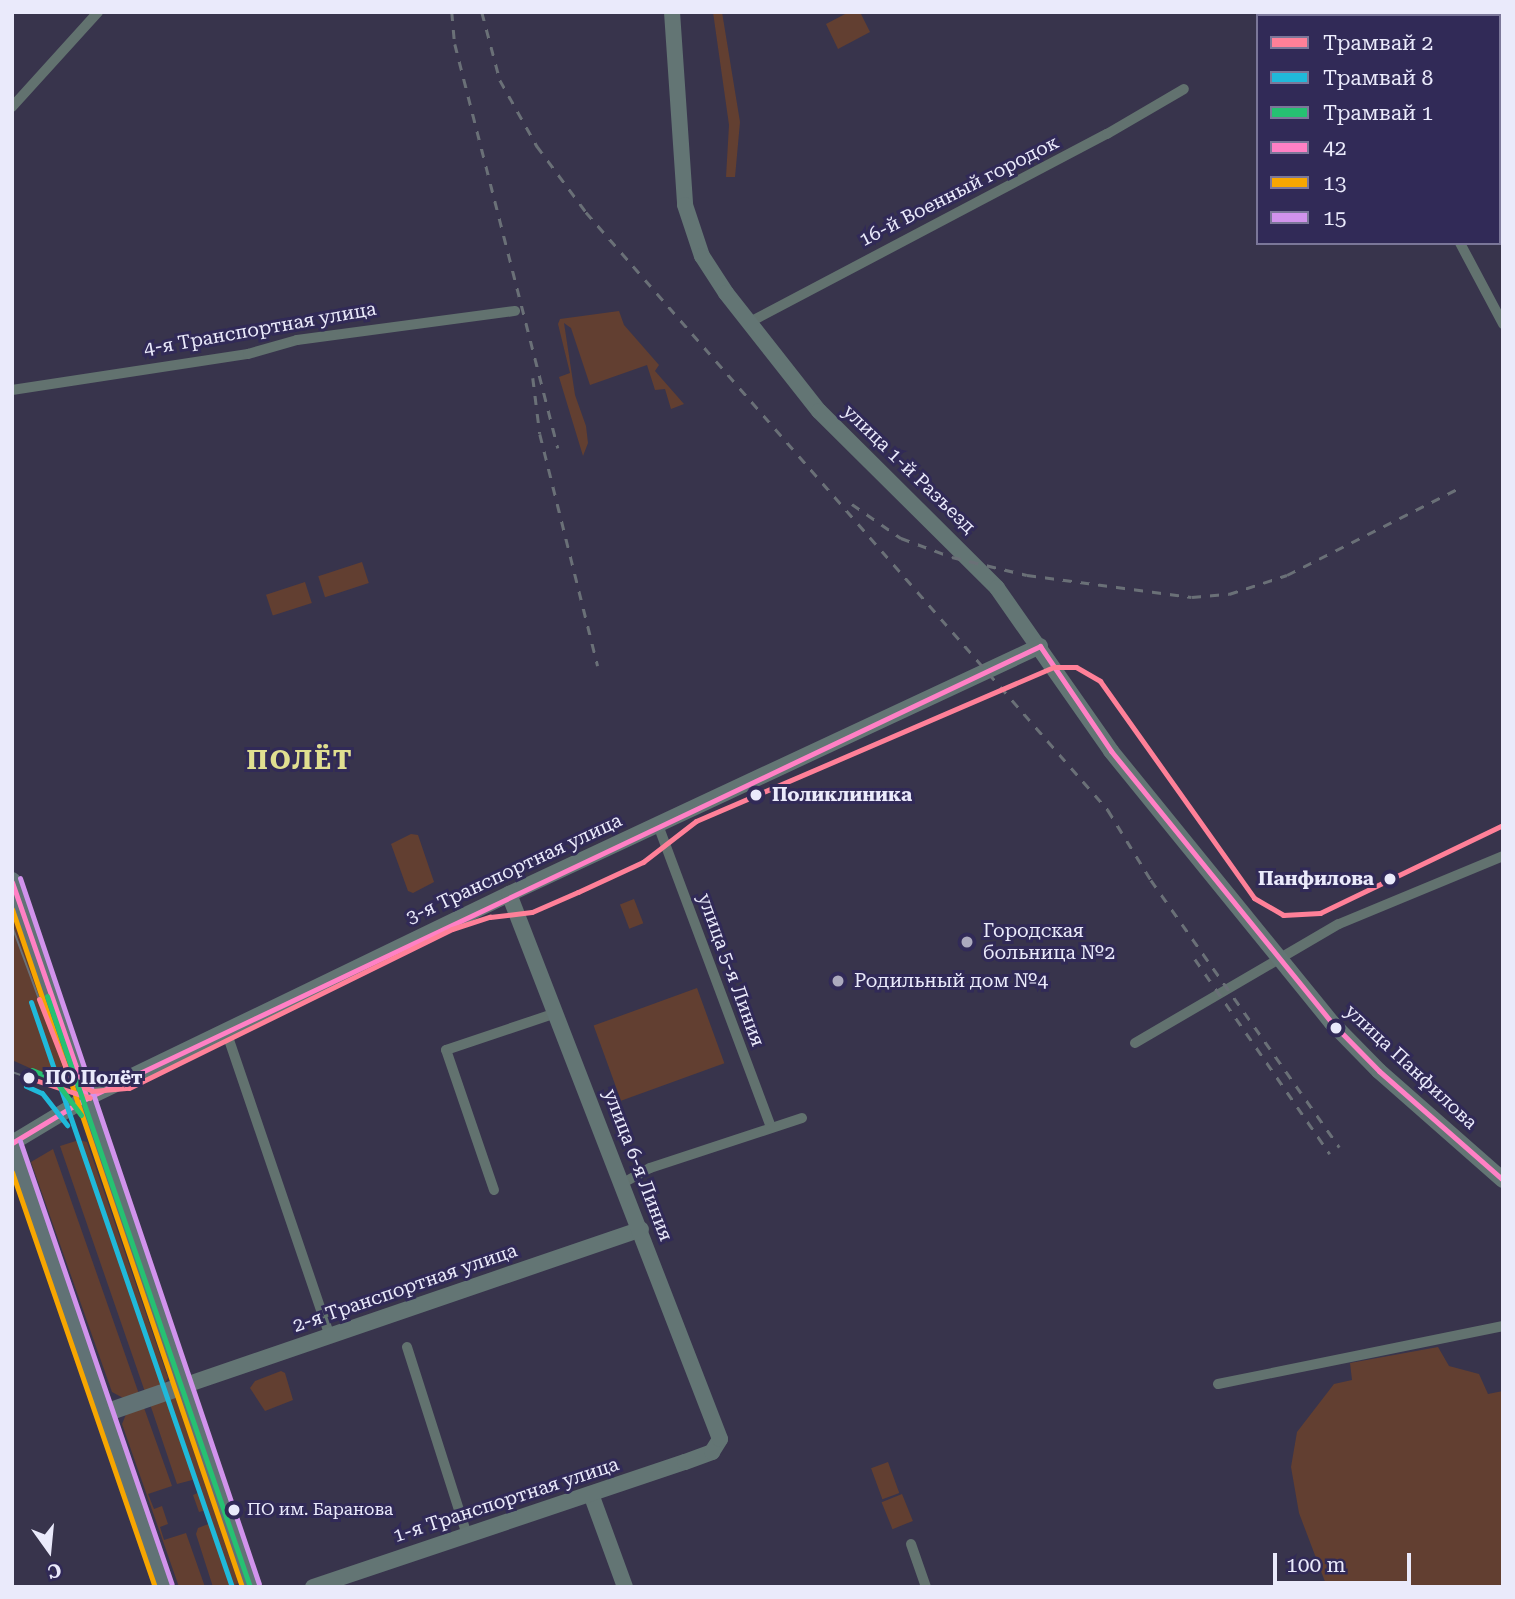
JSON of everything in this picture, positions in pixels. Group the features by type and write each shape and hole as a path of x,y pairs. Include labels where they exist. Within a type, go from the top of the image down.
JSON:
{"main road":[{"path":"672,12 688,219 702,256 748,323"},
{"name":"улица 1-й Разъезд","path":"748,323 828,420 998,588 1040,646"},
{"name":"3-я Транспортная улица","path":"12,1143 87,1098 509,894 1040,646"},
{"name":"улица Панфилова","path":"1040,646 1111,751 1278,957 1379,1071 1503,1180"},
{"path":"12,881 251,1587"},
{"name":"улица 6-я Линия","path":"509,894 720,1432 712,1452"},
{"path":"12,1143 164,1587"},
{"name":"2-я Транспортная улица","path":"183,1386 641,1229"},
{"path":"105,1413 183,1386"},
{"name":"1-я Транспортная улица","path":"313,1587 712,1452"},
{"path":"592,1494 625,1587"}],"street":[{"path":"12,107 98,12"},
{"path":"12,88 22,96"},
{"name":"16-й Военный городок","path":"748,323 1107,134 1184,89"},
{"path":"1461,245 1503,324"},
{"name":"4-я Транспортная улица","path":"12,390 248,354 297,341 515,311"},
{"name":"улица 5-я Линия","path":"657,825 771,1128"},
{"path":"1135,1043 1278,957 1419,887 1503,856"},
{"path":"494,1190 446,1050 556,1013"},
{"path":"226,1031 330,1336"},
{"path":"623,1183 650,1168 802,1118"},
{"path":"1218,1384 1503,1326"},
{"path":"407,1347 467,1535"},
{"path":"911,1544 926,1587"}],"shaded area":[{"path":"713,12 722,12 740,122 735,177 726,177 729,125"},
{"path":"849,12 860,12 870,32 838,49 826,24"},
{"path":"619,311 624,325 659,365 655,371 684,404 671,409 665,389 655,390 647,365 590,385 571,328 564,323 575,395 586,426 588,443 583,456 559,377 570,373 558,324 560,319"},
{"path":"362,562 369,583 325,597 318,576"},
{"path":"305,582 312,603 273,616 266,595"},
{"path":"411,834 418,835 434,882 413,893 408,891 391,844"},
{"path":"634,899 643,923 629,929 620,904"},
{"path":"12,902 68,1071 54,1079 12,1060"},
{"path":"697,988 724,1063 621,1101 594,1026"},
{"path":"79,1140 87,1142 168,1378 163,1386 145,1392 60,1146"},
{"path":"53,1149 139,1394 125,1399 112,1392 31,1162"},
{"path":"1438,1347 1449,1366 1479,1374 1488,1394 1503,1391 1503,1587 1327,1587 1299,1513 1291,1467 1297,1432 1334,1384 1352,1380 1350,1363"},
{"path":"281,1371 285,1373 293,1400 265,1411 250,1388 255,1381"},
{"path":"179,1395 240,1582 231,1587 213,1587 196,1534 198,1528 211,1523 206,1510 199,1512 193,1495 200,1492 196,1479 177,1484 150,1404"},
{"path":"143,1405 172,1486 148,1494 154,1509 162,1506 168,1524 160,1527 164,1540 186,1533 205,1587 179,1587 122,1424 127,1412"},
{"path":"888,1462 899,1493 882,1499 871,1468"},
{"path":"902,1494 913,1521 892,1529 882,1502"}],"tram line":[{"name":"2","path":"39,999 71,1081 92,1091 129,1088 452,929 490,917 532,912 578,892 643,862 696,821 1054,667 1076,667 1100,681 1254,898 1283,915 1320,913 1503,825"},
{"path":"12,926 39,999"},
{"name":"1","path":"47,996 249,1584"},
{"name":"8","path":"31,1002 232,1587"},
{"name":"1","path":"32,1070 54,1079 81,1115"},
{"path":"12,1072 29,1078"},
{"name":"2","path":"29,1078 90,1098"},
{"name":"8","path":"26,1086 42,1093 67,1125"}],"railway":[{"path":"452,12 455,44 558,448"},
{"path":"482,12 500,80 537,146 586,212 1108,810 1151,880 1339,1147"},
{"path":"533,378 540,434 598,666"},
{"path":"852,504 901,538 952,557 1027,575 1192,597 1229,594 1287,575 1463,486"},
{"path":"1195,959 1330,1154"}],"transit line":[{"name":"42","path":"1040,646 1111,751 1332,1023 1379,1071 1503,1180"},
{"name":"42","path":"12,1143 87,1098 1040,646"},
{"name":"15","path":"20,878 259,1584"},
{"name":"42","path":"12,882 87,1098"},
{"name":"13","path":"12,909 242,1587"},
{"name":"15","path":"20,1141 172,1584"},
{"name":"13","path":"12,1172 155,1587"}],"place":[{"name":"Поликлиника","path":"756,795"},
{"name":"Панфилова","path":"1390,879"},
{"name":"Городская больница №2","path":"967,942"},
{"name":"Родильный дом №4","path":"838,981"},
{"name":"ПО Полёт","path":"29,1078"},
{"name":"ПО им. Баранова","path":"234,1510"}],"district":[{"name":"ПОЛЁТ","path":"300,761"}]}
